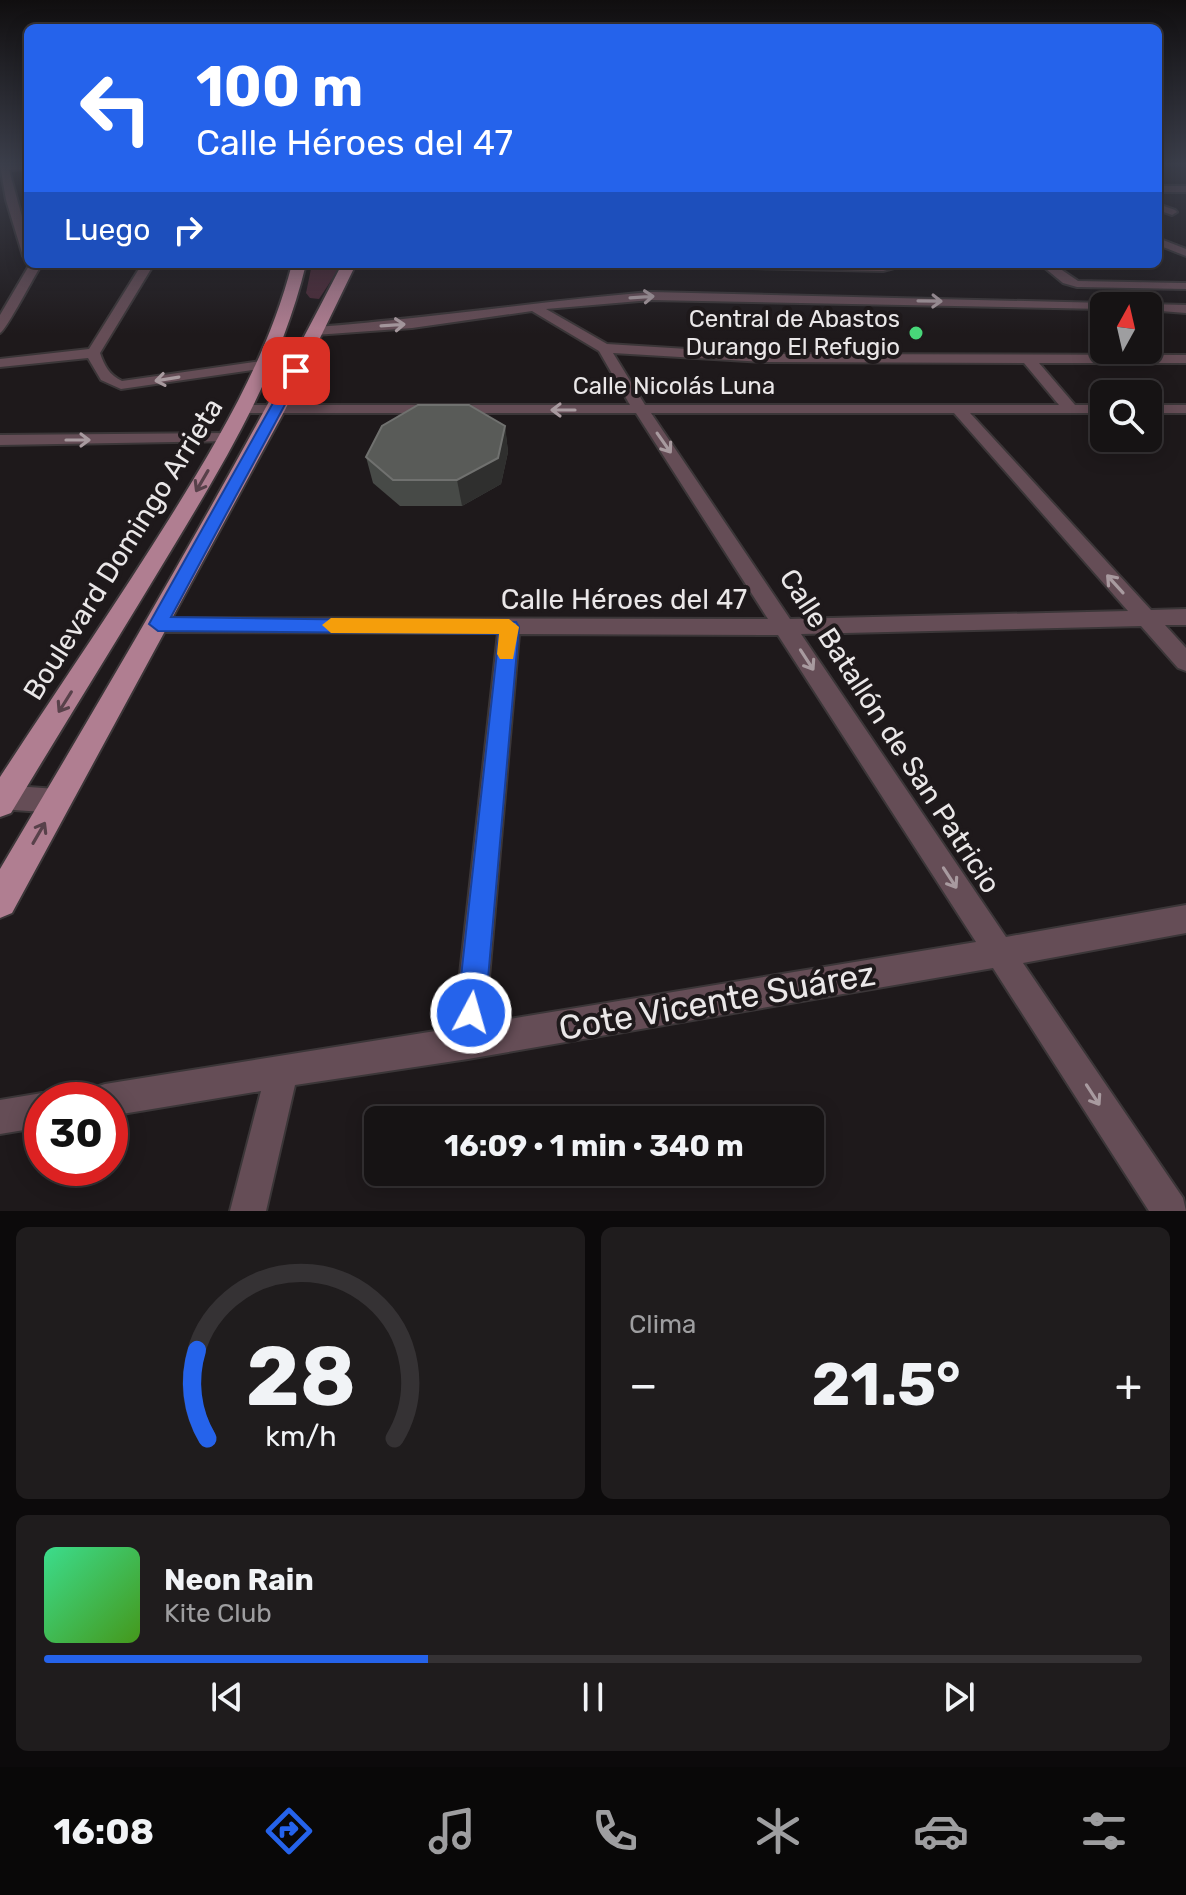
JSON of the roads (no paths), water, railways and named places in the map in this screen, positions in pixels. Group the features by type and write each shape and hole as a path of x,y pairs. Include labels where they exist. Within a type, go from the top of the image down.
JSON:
{"main road":[{"path":"300,268 308,309"},
{"path":"0,901 276,410 308,309 345,268"},
{"name":"Boulevard Domingo Arrieta","path":"1,800 166,542 245,409 268,364 308,309"}],"street":[{"path":"1162,243 1186,253"},
{"path":"3,315 28,268"},
{"path":"146,268 93,353 97,367 115,384 268,364"},
{"path":"1051,268 1067,281 1077,284 1182,286"},
{"path":"537,309 593,325 651,296 1090,305"},
{"path":"1162,307 1186,309"},
{"path":"308,309 537,309 593,325 766,358 1186,359"},
{"name":"Calle Batallón de San Patricio","path":"593,325 641,410 1170,1211"},
{"path":"0,363 93,353"},
{"path":"1029,360 1071,409"},
{"name":"Calle Nicolás Luna","path":"245,409 1090,409"},
{"path":"959,410 1186,662"},
{"path":"1162,410 1184,411"},
{"path":"0,440 227,438"},
{"name":"Calle Héroes del 47","path":"158,624 785,627 1186,617"},
{"path":"468,1043 509,627"},
{"path":"1,800 57,801"},
{"name":"Cote Vicente Suárez","path":"128,1096 1000,954 1186,919"},
{"path":"248,1211 282,1071"},
{"path":"0,1117 24,1113"}],"place":[{"name":"Central de Abastos Durango El Refugio","path":"916,333"}]}
